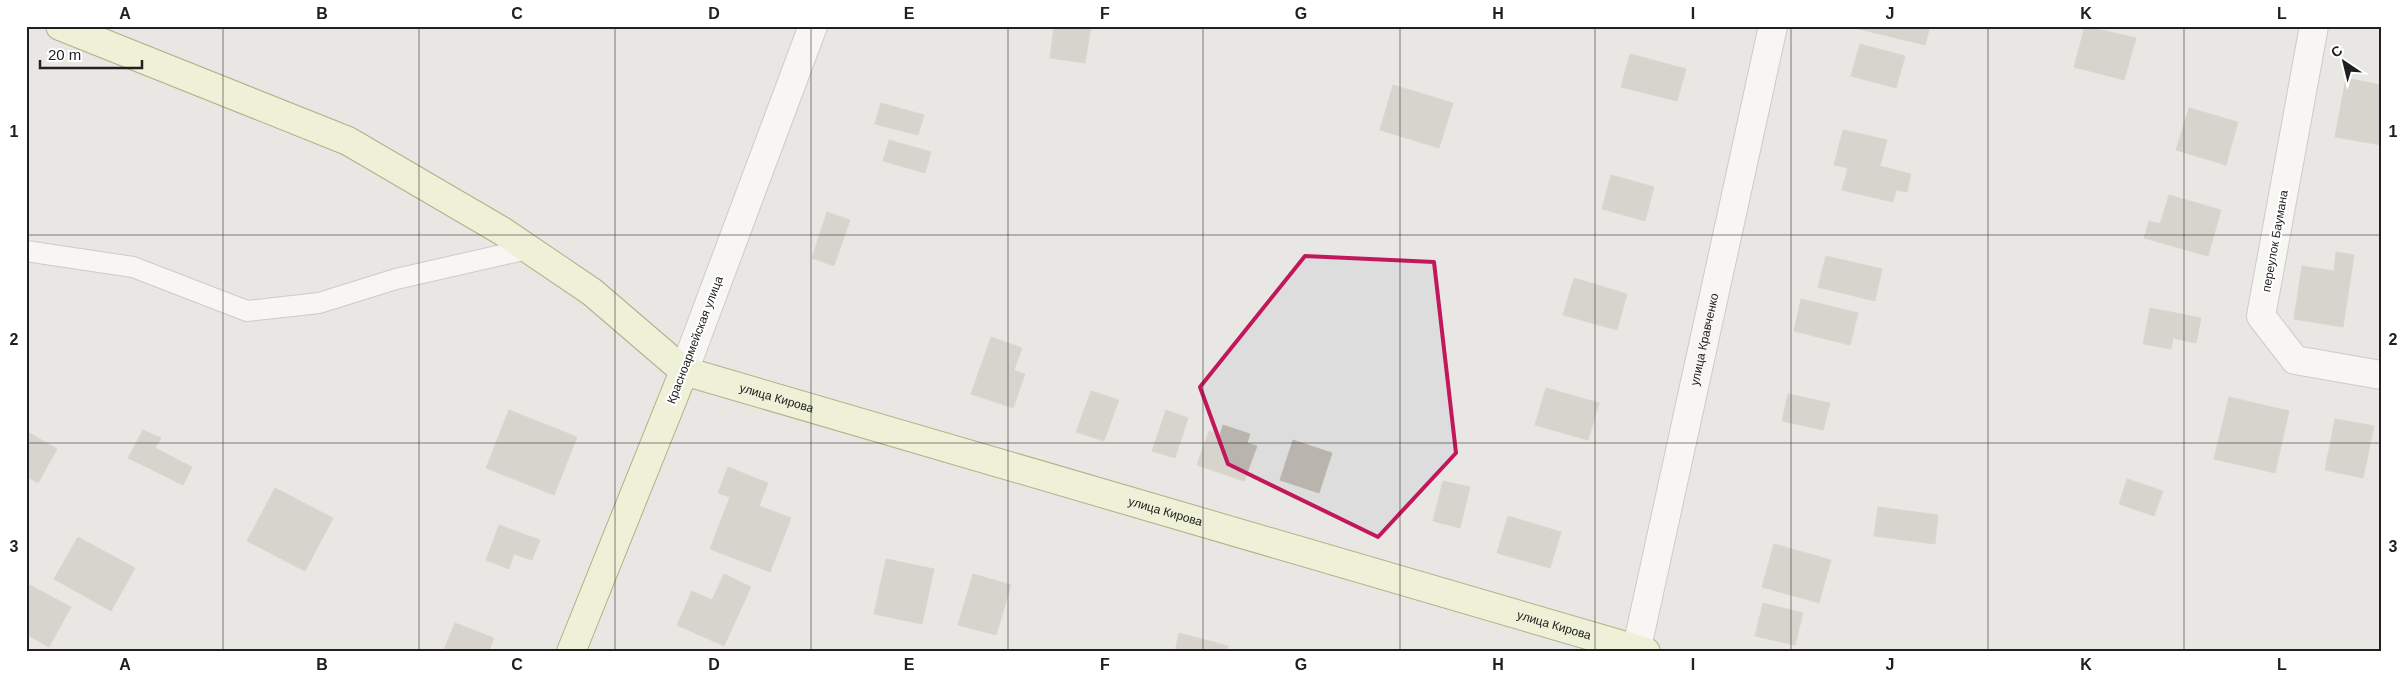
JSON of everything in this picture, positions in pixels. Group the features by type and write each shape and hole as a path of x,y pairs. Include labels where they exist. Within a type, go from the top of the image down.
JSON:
{"street":[{"path":"60,26 348,141 502,231 592,292 684,370"},
{"name":"Красноармейская улица","path":"571,652 684,370 813,26"},
{"name":"улица Кравченко","path":"1639,651 1774,26"},
{"name":"переулок Баумана","path":"2314,26 2261,316 2295,360 2381,376"},
{"name":"улица Кирова","path":"684,370 1639,651"}],"lane":[{"path":"26,251 133,267 247,311 319,303 396,279 528,249"}],"highlighted area":[{"path":"1305,256 1434,262 1456,453 1378,537 1228,464 1200,387"}],"shaded area":[{"path":"26,26 2381,26 2381,652 26,652"}],"building":[{"path":"1054,26 1091,26 1085,63 1050,58"},
{"path":"1860,26 1930,26 1925,45 1859,29"},
{"path":"2085,26 2136,38 2124,80 2074,67"},
{"path":"1860,44 1905,56 1896,88 1851,76"},
{"path":"1630,54 1686,69 1677,101 1621,87"},
{"path":"2346,78 2381,85 2381,145 2335,137"},
{"path":"1393,85 1453,103 1439,148 1380,130"},
{"path":"881,103 924,115 918,135 875,124"},
{"path":"2189,108 2238,122 2226,165 2176,150"},
{"path":"1843,130 1887,140 1880,166 1911,174 1907,192 1896,190 1893,202 1842,190 1848,168 1834,165"},
{"path":"889,140 931,152 925,173 883,161"},
{"path":"1611,175 1654,187 1645,221 1602,209"},
{"path":"2169,195 2221,210 2208,256 2144,238 2149,221 2160,224"},
{"path":"827,212 850,220 834,266 812,258"},
{"path":"2336,252 2354,255 2343,327 2294,319 2302,266 2334,271"},
{"path":"1826,256 1882,269 1875,301 1818,287"},
{"path":"1574,278 1627,294 1617,330 1563,315"},
{"path":"1801,299 1858,313 1850,345 1794,331"},
{"path":"2150,308 2201,318 2196,343 2173,338 2171,349 2143,344"},
{"path":"991,337 1022,348 1014,370 1025,374 1013,408 971,394"},
{"path":"1546,388 1599,403 1588,440 1535,425"},
{"path":"1091,391 1119,400 1104,441 1076,432"},
{"path":"1788,394 1830,403 1823,430 1782,421"},
{"path":"2229,397 2289,411 2275,473 2214,459"},
{"path":"509,410 577,437 554,495 486,468"},
{"path":"1166,410 1188,418 1175,458 1152,451"},
{"path":"2335,419 2374,426 2363,478 2325,470"},
{"path":"1223,425 1250,434 1247,443 1257,446 1244,481 1197,465 1209,431 1220,435"},
{"path":"143,430 161,438 155,448 192,467 183,485 128,458"},
{"path":"26,431 57,449 38,483 26,476"},
{"path":"1293,440 1332,453 1319,493 1280,480"},
{"path":"728,467 768,483 759,506 791,518 770,572 710,549 730,497 718,493"},
{"path":"2127,479 2163,491 2154,516 2119,504"},
{"path":"1443,481 1470,487 1460,528 1433,521"},
{"path":"275,488 333,518 305,571 247,541"},
{"path":"1878,507 1938,515 1935,544 1874,536"},
{"path":"1508,516 1561,532 1550,568 1497,553"},
{"path":"499,525 540,540 532,560 514,554 509,569 486,560"},
{"path":"78,537 135,568 111,611 54,579"},
{"path":"1774,544 1831,560 1819,603 1762,587"},
{"path":"886,559 934,569 922,624 874,614"},
{"path":"724,574 751,587 724,646 677,625 692,591 712,600"},
{"path":"973,574 1011,585 996,635 958,625"},
{"path":"30,585 71,607 49,647 26,634 26,591"},
{"path":"1763,603 1803,613 1795,645 1755,636"},
{"path":"455,623 494,638 488,652 443,652"},
{"path":"1179,633 1228,646 1227,652 1175,652"}]}
